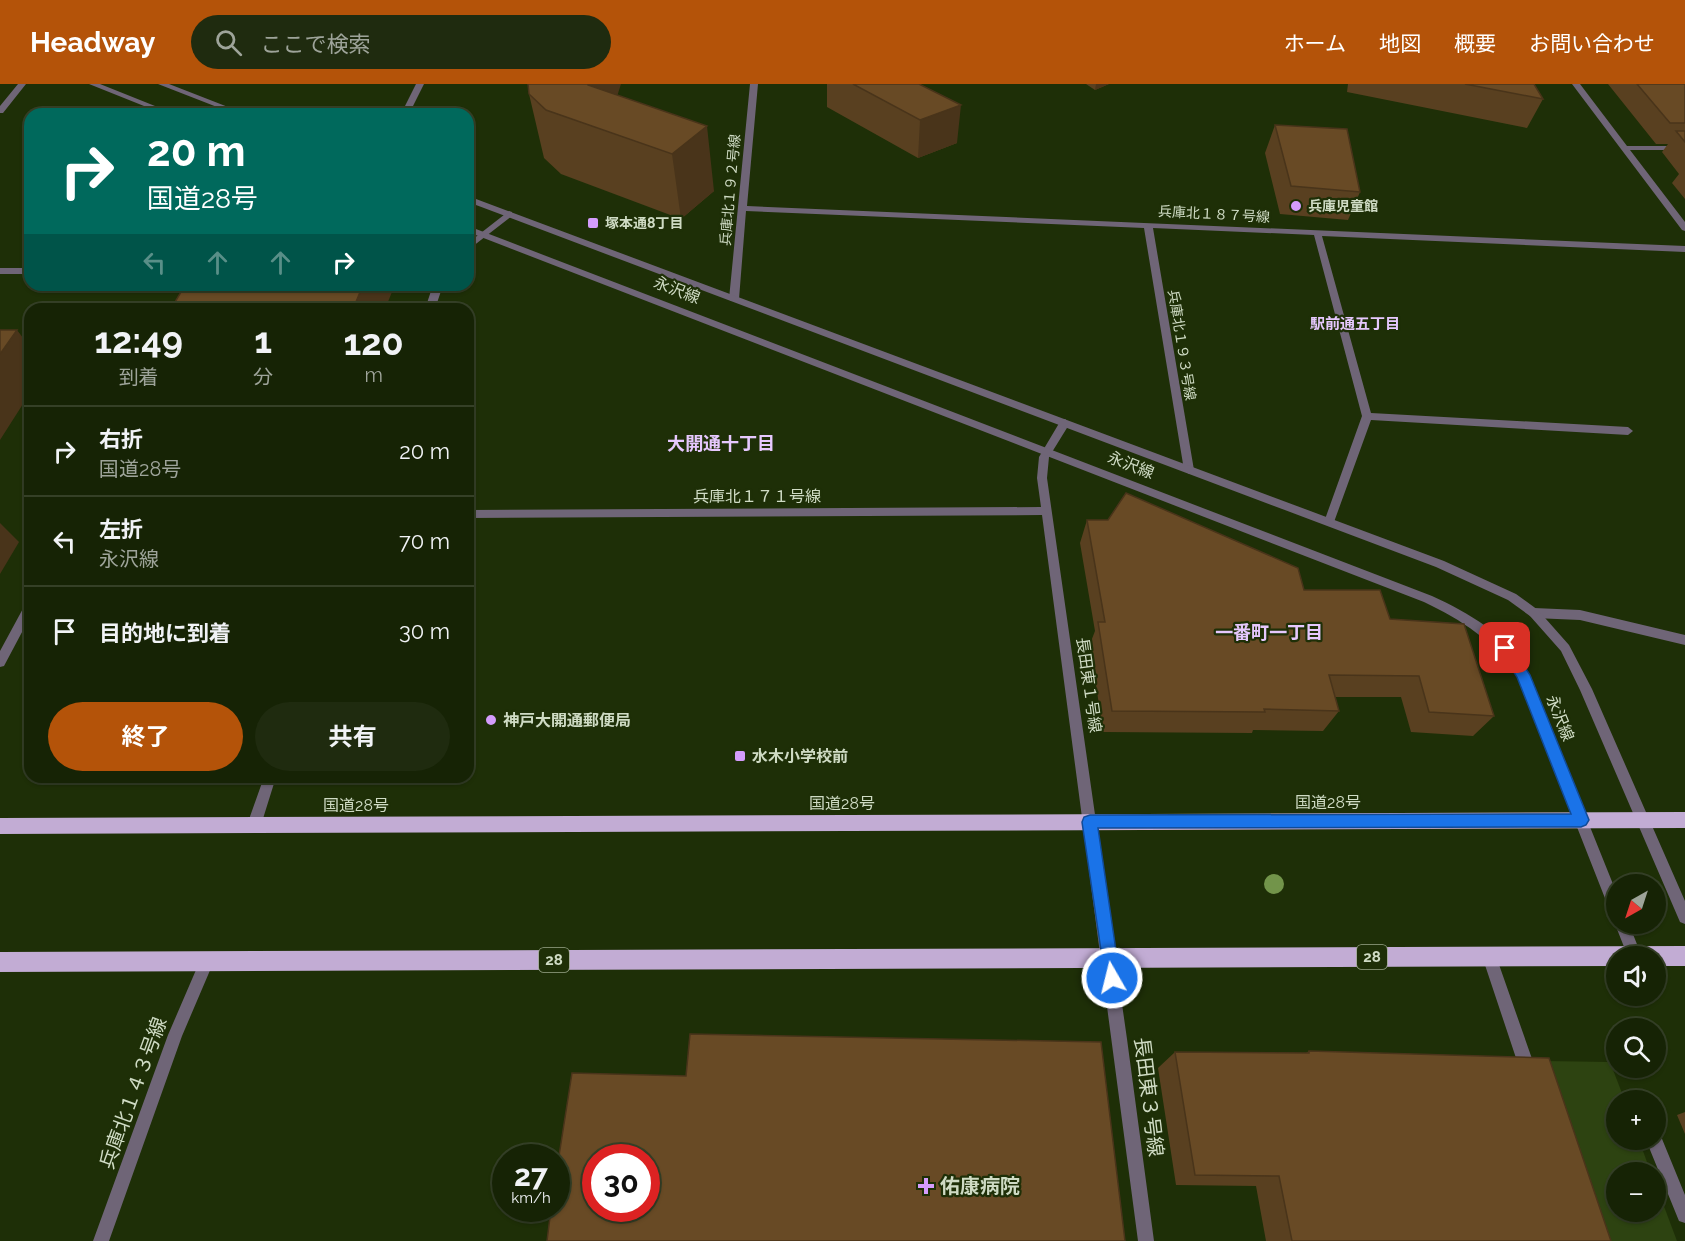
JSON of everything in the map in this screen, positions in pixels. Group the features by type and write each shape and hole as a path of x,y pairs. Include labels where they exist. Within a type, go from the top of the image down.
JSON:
{"highway":[{"name":"国道28号","path":"0,826 1685,820"},
{"name":"28","path":"0,962 1606,956"},
{"name":"28","path":"1666,956 1685,956"}],"street":[{"path":"0,111 22,84"},
{"path":"93,84 155,108"},
{"path":"162,84 226,108"},
{"path":"408,108 420,84"},
{"name":"兵庫北１９２号線","path":"734,299 754,84"},
{"path":"1576,84 1685,228"},
{"path":"1626,148 1685,148"},
{"name":"永沢線","path":"474,201 1489,584 1534,613 1565,648 1576,668 1685,916"},
{"name":"兵庫北１８７号線","path":"742,208 1685,249"},
{"path":"474,242 509,214"},
{"name":"兵庫北１９３号線","path":"1148,225 1189,470"},
{"name":"永沢線","path":"474,231 1428,599 1476,624 1505,648 1523,675 1606,883"},
{"path":"1317,232 1367,416 1329,522"},
{"path":"0,271 24,271"},
{"path":"1367,416 1628,431"},
{"name":"長田東１号線","path":"1065,423 1046,452 1041,473 1109,957"},
{"name":"兵庫北１７１号線","path":"474,514 1046,511"},
{"path":"1534,613 1580,615 1685,640"},
{"path":"0,662 24,617"},
{"path":"254,825 268,783"},
{"path":"1489,956 1535,1091"},
{"name":"長田東３号線","path":"1109,957 1146,1241"},
{"name":"兵庫北１４３号線","path":"101,1241 175,1035 207,961"},
{"path":"1658,1150 1685,1215"}],"green space":[{"path":"1544,1061 1606,1062 1606,1078 1616,1078 1621,1090 1606,1090 1606,1150 1643,1150 1647,1162 1606,1162 1606,1222 1666,1222 1666,1212 1677,1241 1606,1241"}],"building":[{"path":"528,84 588,84 707,126 672,154 546,110 529,94"},
{"path":"853,84 919,84 961,105 920,120"},
{"path":"1465,84 1534,84 1543,99"},
{"path":"1637,84 1685,84 1685,123 1670,123"},
{"path":"1275,125 1347,129 1360,192 1291,186"},
{"path":"1676,131 1685,131 1685,142"},
{"path":"182,291 360,291 356,303 174,303"},
{"path":"0,330 17,330 0,354"},
{"path":"1126,493 1298,568 1304,590 1380,590 1390,619 1464,624 1494,716 1429,712 1419,676 1329,675 1339,711 1264,709 1265,712 1112,711 1098,622 1105,622 1087,520 1108,520"},
{"path":"690,1034 1101,1042 1125,1241 547,1241 549,1222 570,1222 570,1144 561,1144 572,1073 686,1076"},
{"path":"1309,1051 1549,1058 1611,1241 1292,1241 1279,1176 1195,1175 1175,1052 1309,1053"}],"place":[{"name":"兵庫児童館","path":"1296,206"},
{"name":"塚本通8丁目","path":"593,223"},
{"name":"神戸大開通郵便局","path":"491,720"},
{"name":"水木小学校前","path":"740,756"},
{"name":"佑康病院","path":"926,1186"}],"district":[{"name":"駅前通五丁目","path":"1355,324"},
{"name":"大開通十丁目","path":"721,443"},
{"name":"一番町一丁目","path":"1269,632"}],"route":[{"path":"1112,978 1090,822 1581,820 1523,675 1505,648"}]}
